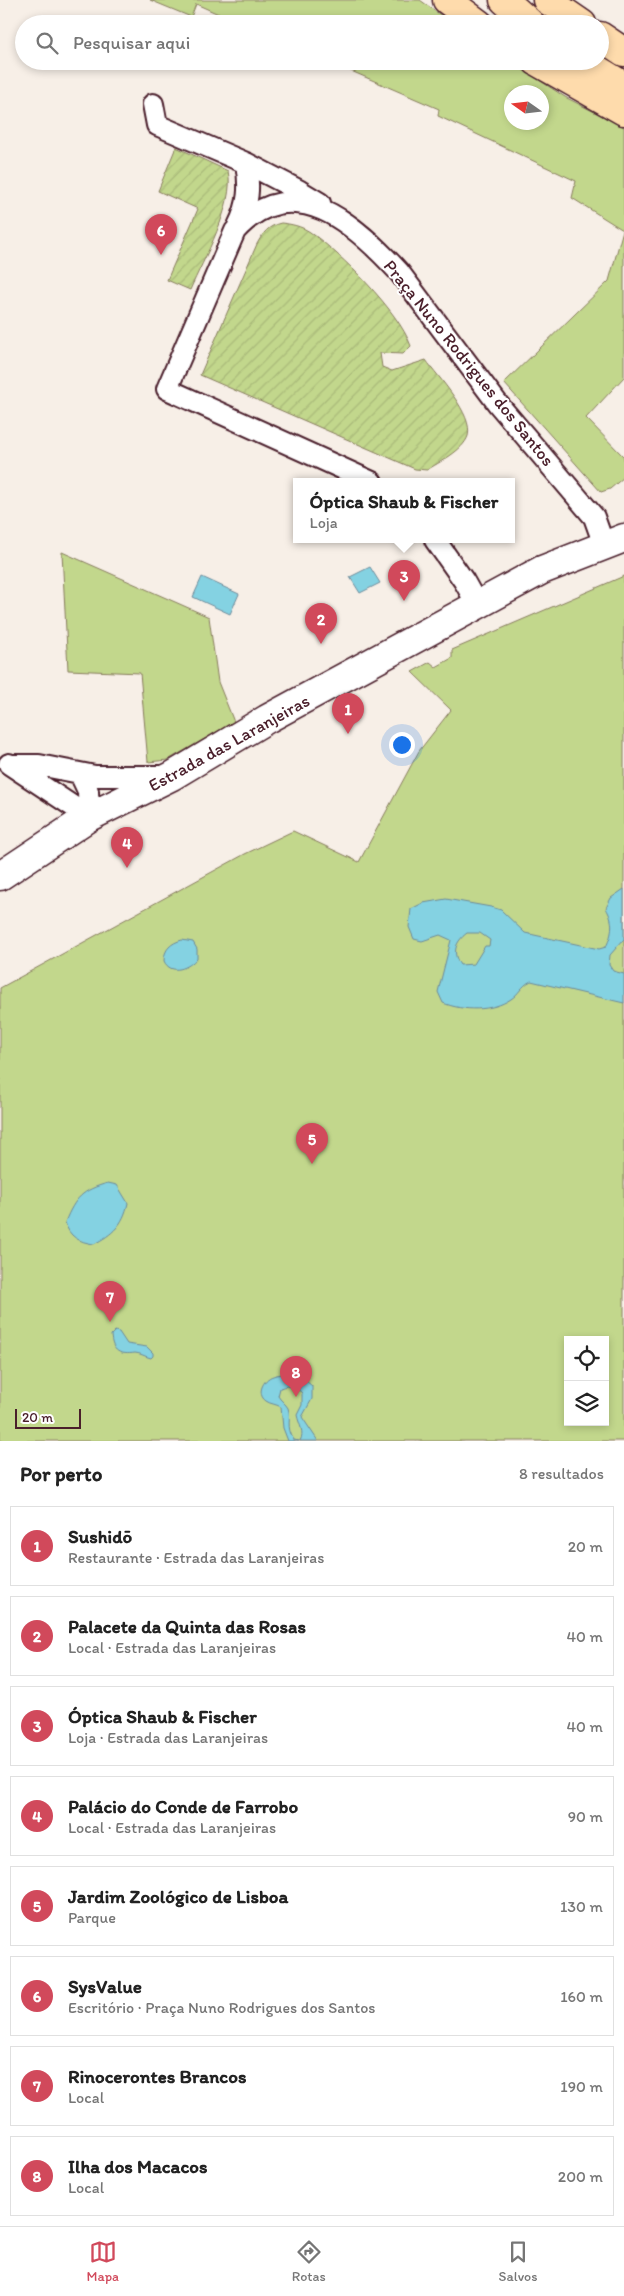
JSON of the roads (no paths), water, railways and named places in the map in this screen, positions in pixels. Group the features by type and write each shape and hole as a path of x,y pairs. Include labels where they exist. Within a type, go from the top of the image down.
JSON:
{"highway":[{"path":"447,0 467,15"},
{"path":"504,0 521,15"},
{"path":"547,0 569,15"},
{"path":"609,42 624,52"},
{"path":"552,70 624,111"},
{"path":"598,70 624,86"}],"main road":[{"name":"Estrada das Laranjeiras","path":"0,876 89,816 172,776 268,719 551,566 614,542"}],"street":[{"path":"153,104 157,125 246,163 300,191 338,216"},
{"path":"235,231 244,215 249,192 246,163"},
{"name":"Praça Nuno Rodrigues dos Santos","path":"363,478 167,389 235,231 256,213 282,204 302,203 316,206 338,216 399,272 498,404 614,542"},
{"path":"437,543 464,580 478,606"},
{"path":"6,763 39,765 80,774 172,776"},
{"path":"6,763 89,816"},
{"path":"80,774 88,791 89,816"}],"water":[{"path":"370,567 380,583 360,593 350,577"},
{"path":"202,577 239,594 230,614 193,597"},
{"path":"624,889 624,939 610,955 609,965 613,971 624,974 624,1003 531,981 511,999 495,1006 468,1009 451,1006 443,1003 438,992 451,940 440,935 422,941 414,939 409,927 411,909 423,903 446,899 501,910 525,933 599,949 606,947 610,937 612,927 606,908 611,898","holes":["467,933 480,933 490,940 489,946 485,946 474,964 460,965 456,956 457,944"]},
{"path":"182,940 193,942 197,949 197,958 194,962 180,969 171,968 164,961 165,953 171,945"},
{"path":"108,1183 117,1185 128,1203 120,1223 112,1232 94,1244 75,1238 65,1222 72,1207 80,1196 86,1192"},
{"path":"115,1331 119,1332 127,1344 147,1347 153,1353 153,1356 151,1358 137,1353 121,1353 113,1345 111,1335"},
{"path":"277,1375 299,1375 312,1386 312,1399 302,1417 318,1441 300,1441 302,1431 297,1415 302,1405 302,1393 287,1386 280,1388 278,1396 288,1408 291,1435 294,1440 299,1441 288,1441 283,1428 281,1407 269,1403 261,1395 262,1387 266,1380"}],"place":[{"name":"SysValue","path":"161,255"},
{"name":"Óptica Shaub & Fischer","path":"404,601"},
{"name":"Palacete da Quinta das Rosas","path":"321,644"},
{"name":"Sushidō","path":"348,734"},
{"name":"Palácio do Conde de Farrobo","path":"127,868"},
{"name":"Jardim Zoológico de Lisboa","path":"312,1164"},
{"name":"Rinocerontes Brancos","path":"110,1322"},
{"name":"Ilha dos Macacos","path":"296,1397"}]}
